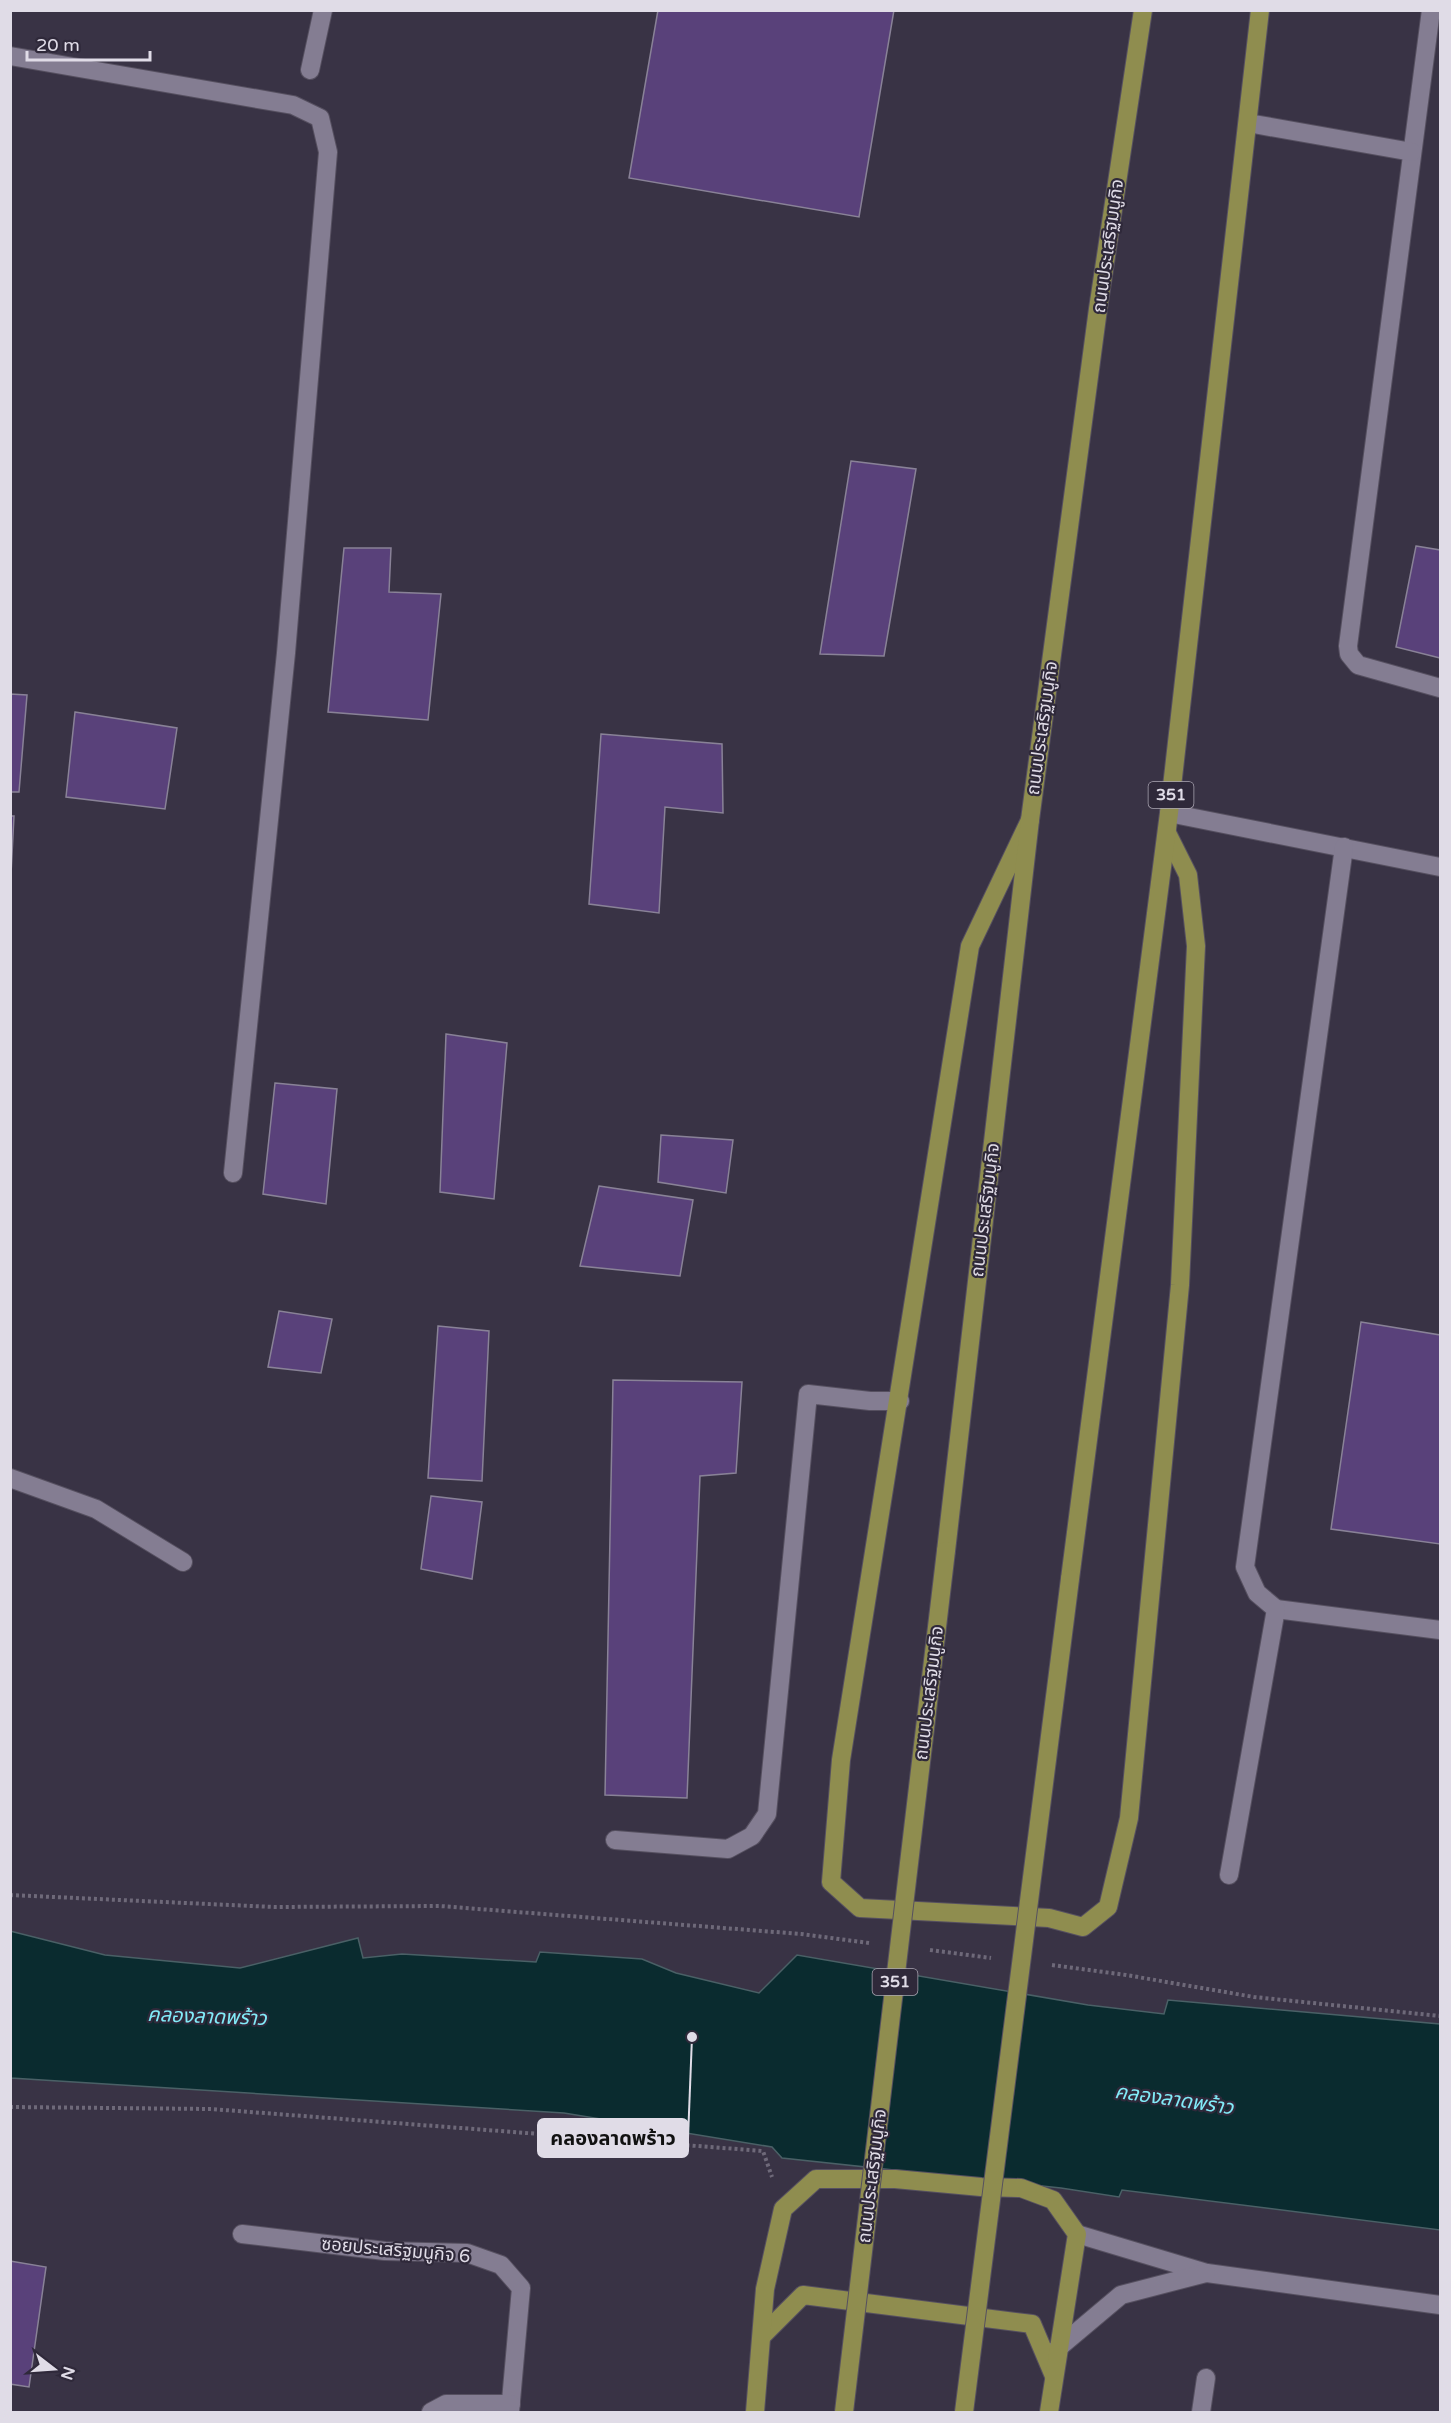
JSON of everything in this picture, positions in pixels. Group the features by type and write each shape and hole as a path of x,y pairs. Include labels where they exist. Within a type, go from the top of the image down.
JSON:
{"main road":[{"name":"ถนนประเสริฐมนูกิจ","path":"843,2412 946,1551 1029,820 1098,309 1143,10"},
{"name":"351","path":"964,2412 1167,833 1260,10"},
{"path":"1029,820 970,946 900,1401 841,1760 831,1882 860,1908 1049,1918 1083,1928 1107,1907 1129,1818 1180,1285 1196,946 1188,875 1167,833"},
{"path":"755,2412 765,2289 783,2209 816,2179 895,2179 981,2187 1021,2187 1053,2199 1077,2234 1048,2412"},
{"path":"762,2336 803,2295 1032,2324 1054,2376"}],"street":[{"path":"310,70 323,10"},
{"path":"1431,10 1348,646 1349,654 1358,665 1440,688"},
{"path":"10,56 293,105 320,118 328,152 286,653 233,1173"},
{"path":"1248,123 1412,152"},
{"path":"1169,813 1440,867"},
{"path":"1344,848 1245,1568 1257,1593 1276,1609 1440,1630"},
{"path":"615,1840 728,1849 747,1841 765,1820 808,1394 870,1401 900,1401"},
{"path":"10,1478 96,1509 183,1562"},
{"path":"1229,1875 1276,1609"},
{"name":"ซอยประเสริฐมนูกิจ 6","path":"242,2234 385,2251 467,2253 501,2265 521,2288 511,2408"},
{"path":"1077,2234 1207,2273 1440,2305"},
{"path":"1058,2348 1121,2295 1207,2273"},
{"path":"1201,2412 1206,2378"},
{"path":"431,2412 446,2404 511,2408"}],"path":[{"path":"10,1895 274,1907 440,1906 801,1934 871,1943"},
{"path":"929,1950 999,1959"},
{"path":"1045,1965 1126,1975 1254,1996 1440,2016"},
{"path":"10,2107 211,2109 763,2151 783,2209"}],"water":[{"path":"10,1931 105,1955 240,1968 358,1938 363,1958 402,1954 536,1962 540,1952 642,1959 676,1973 759,1993 797,1955 1088,2005 1164,2014 1168,2000 1440,2024 1440,2230 1122,2190 1119,2197 1061,2188 782,2158 772,2147 564,2113 11,2078"}],"building":[{"path":"658,10 894,10 859,217 629,178"},
{"path":"851,461 916,469 884,656 820,654"},
{"path":"1416,546 1440,550 1440,658 1396,647"},
{"path":"344,548 391,548 389,592 441,594 428,720 328,712"},
{"path":"10,694 27,695 19,792 10,792"},
{"path":"75,712 177,728 165,809 66,797"},
{"path":"601,734 722,744 723,813 665,807 659,913 589,904"},
{"path":"10,816 14,816 11,874 10,874"},
{"path":"446,1034 507,1043 494,1199 440,1192"},
{"path":"275,1083 337,1089 326,1204 263,1194"},
{"path":"661,1135 733,1140 726,1193 658,1182"},
{"path":"599,1186 693,1200 680,1276 580,1266"},
{"path":"279,1311 332,1319 321,1373 268,1367"},
{"path":"1361,1322 1440,1335 1440,1544 1331,1529"},
{"path":"438,1326 489,1331 482,1481 428,1478"},
{"path":"613,1380 742,1382 736,1473 700,1476 687,1798 605,1795"},
{"path":"431,1496 482,1502 472,1579 421,1569"},
{"path":"10,2261 46,2267 29,2387 10,2384"}],"place":[{"name":"คลองลาดพร้าว","path":"692,2037"}]}
